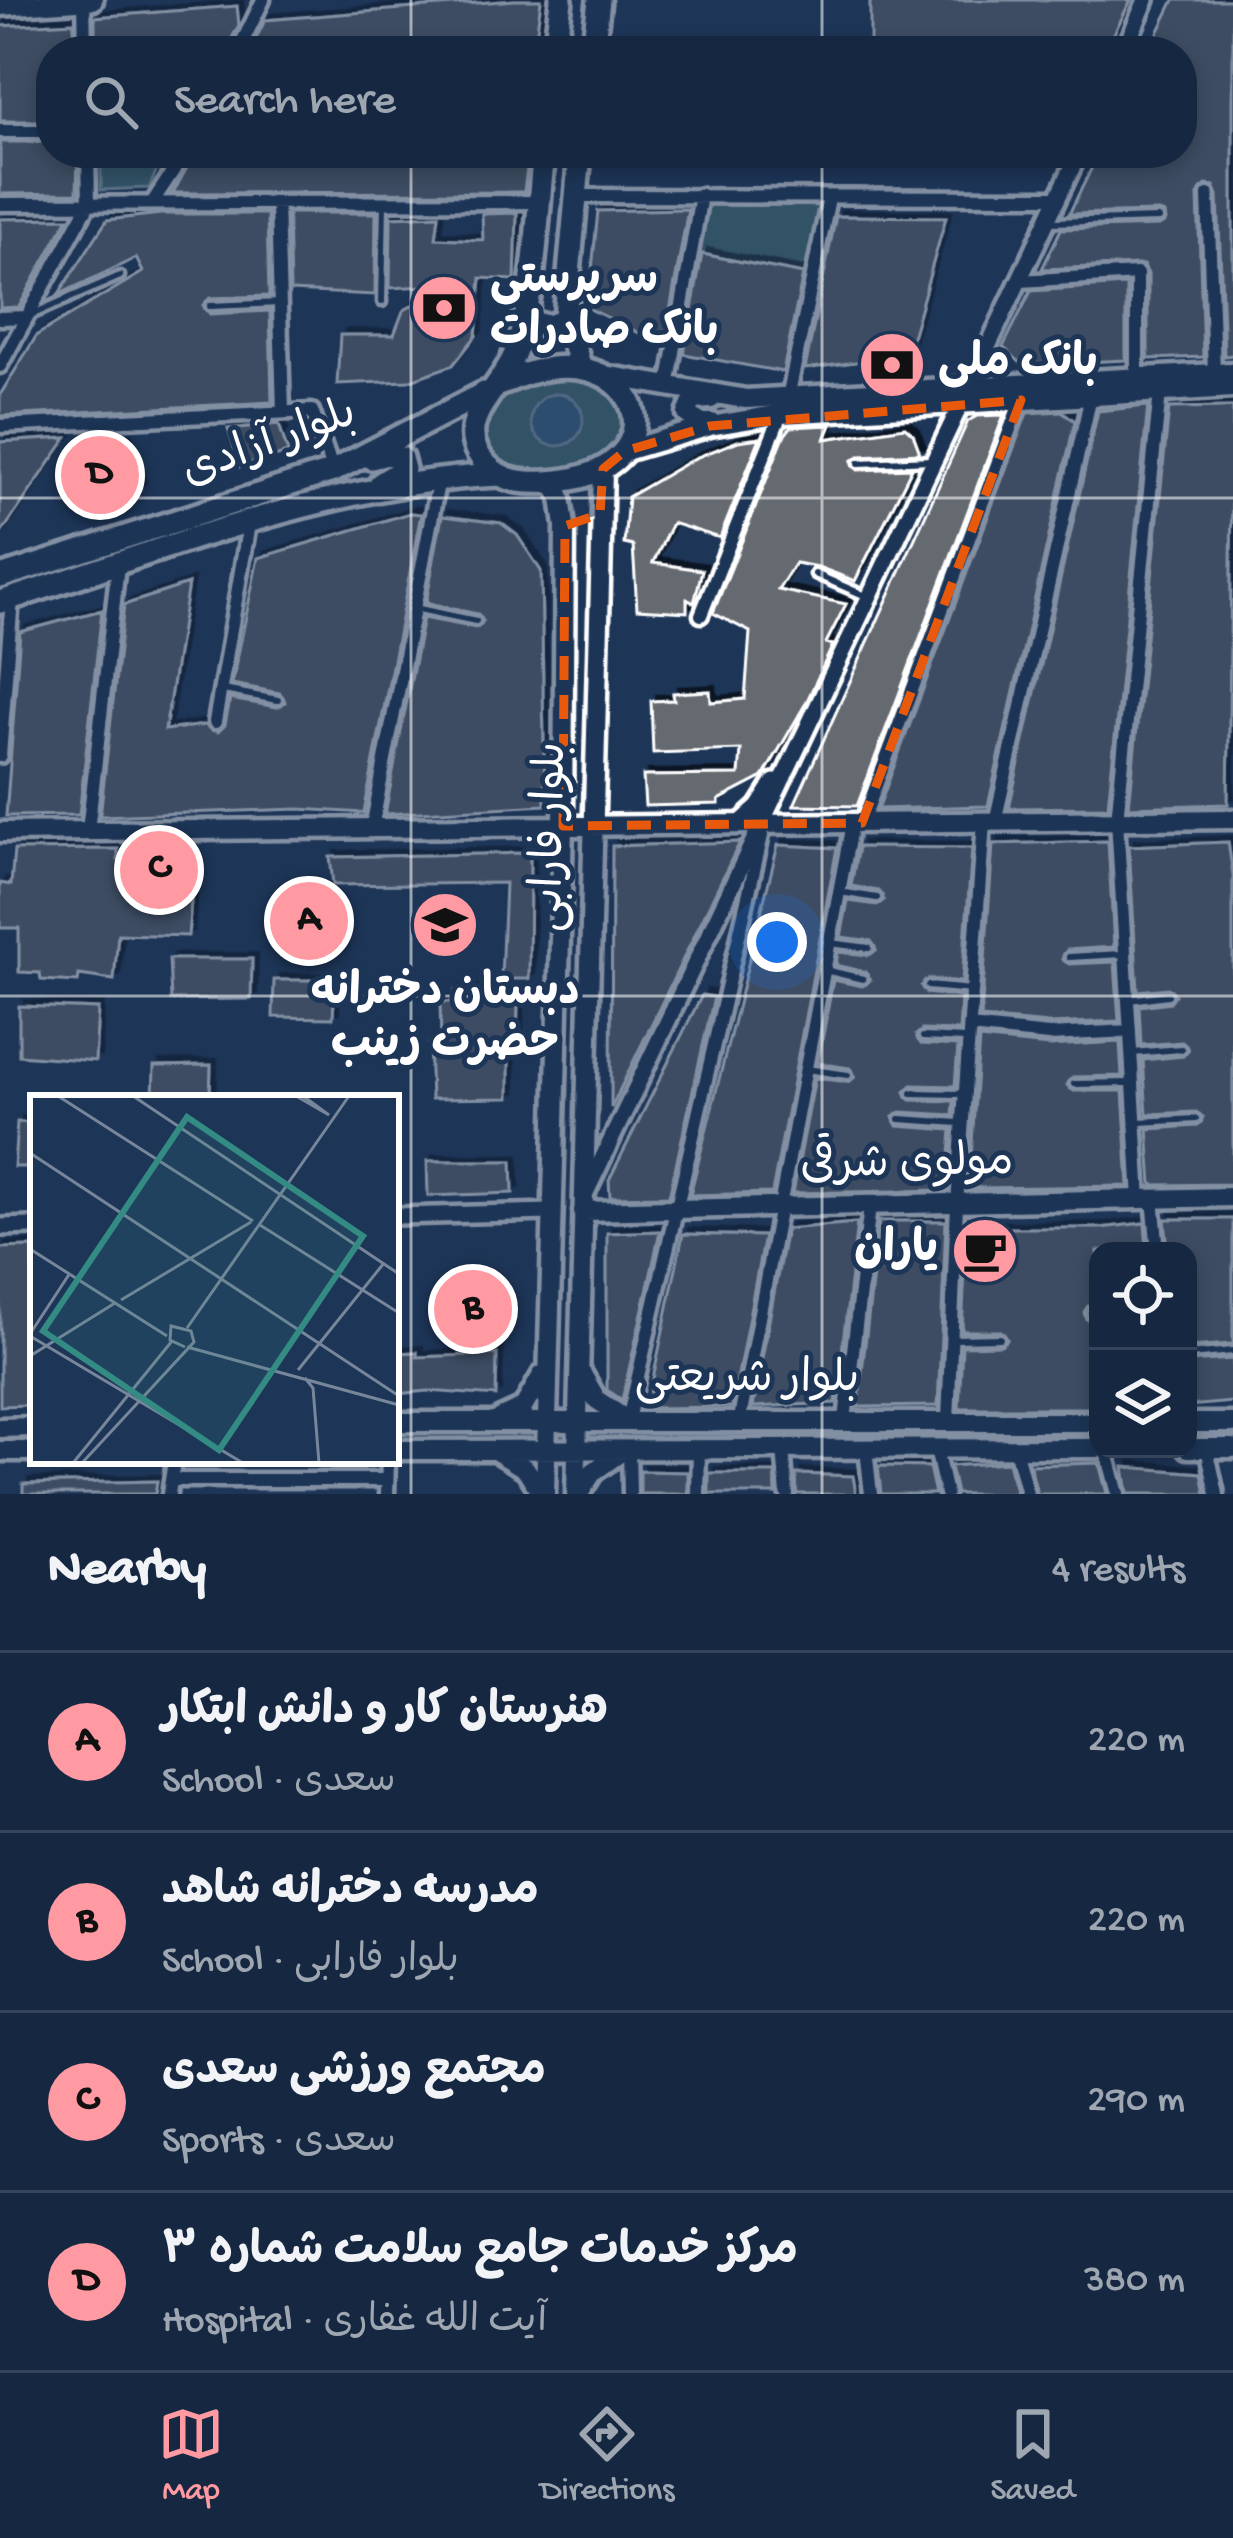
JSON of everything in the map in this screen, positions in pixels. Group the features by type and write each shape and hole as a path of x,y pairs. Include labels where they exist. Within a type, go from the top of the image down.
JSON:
{"main road":[{"path":"0,5 87,0"},
{"path":"548,0 560,11"},
{"path":"598,9 615,0"},
{"path":"542,168 526,314 514,356 476,410 473,438 482,458 500,475 521,483 554,482 603,469 625,451 633,437 632,404 624,388 609,376"},
{"path":"578,168 565,318 581,368"},
{"path":"526,314 549,326 565,318"},
{"path":"495,387 545,368 581,368 785,406 1223,372"},
{"name":"بلوار آزادی","path":"0,578 343,466 495,387"},
{"path":"965,395 1021,400 1233,388"},
{"path":"725,423 692,420 688,406 699,399 746,400"},
{"path":"625,451 785,406"},
{"path":"343,466 387,454 401,458 404,469 395,478 368,489"},
{"name":"بلوار فارابی","path":"578,1494 603,469"},
{"name":"بلوار آزادی","path":"6,600 368,489 500,475"},
{"name":"بلوار فارابی","path":"543,1494 563,826 565,526 554,482"},
{"path":"565,526 583,516 600,523"},
{"path":"0,832 1233,819"},
{"name":"مولوی شرقی","path":"583,1204 673,1211 1233,1197"},
{"path":"490,1421 523,1408 538,1388 548,1359"},
{"path":"580,1368 597,1400 628,1420"},
{"path":"490,1421 513,1433 508,1444 492,1449"},
{"name":"بلوار شریعتی","path":"399,1422 1089,1422"},
{"path":"1197,1423 1233,1424"},
{"path":"6,1428 6,1451"},
{"path":"1197,1448 1233,1448"},
{"path":"492,1449 518,1462 543,1494"},
{"path":"578,1494 592,1472 629,1449"},
{"name":"بلوار شریعتی","path":"399,1450 1089,1449"}],"street":[{"path":"86,36 87,0"},
{"path":"245,36 262,0"},
{"path":"1131,36 1147,0"},
{"path":"0,131 36,131"},
{"path":"0,366 89,203 88,168"},
{"path":"152,203 175,168"},
{"path":"583,1204 1072,168"},
{"path":"668,387 701,194"},
{"path":"1208,195 1223,372"},
{"path":"574,196 1059,197"},
{"path":"701,615 785,406 829,198"},
{"path":"0,204 538,202"},
{"path":"277,203 283,412"},
{"path":"1019,280 1137,274 1137,377"},
{"path":"0,318 27,317"},
{"path":"1156,1242 1135,1122 1117,820 1160,392"},
{"path":"948,1421 957,1204 989,822 1091,396"},
{"path":"740,1419 857,823 1021,400"},
{"path":"0,426 312,411 343,466"},
{"path":"373,828 439,478"},
{"path":"215,722 249,524"},
{"path":"88,831 118,565"},
{"path":"0,756 6,600"},
{"path":"739,824 758,807 791,748 802,741"},
{"path":"628,1420 764,824"},
{"path":"969,1033 1130,1031"},
{"path":"845,1420 870,1206"},
{"path":"399,1216 551,1212"},
{"path":"0,1227 30,1226"},
{"path":"936,1448 946,1494"},
{"path":"1016,1448 1027,1494"},
{"path":"1197,1448 1217,1494"},
{"path":"629,1449 630,1494"},
{"path":"698,1494 699,1449"},
{"path":"783,1449 788,1494"},
{"path":"866,1449 871,1494"},
{"path":"1105,1458 1118,1494"},
{"path":"170,1487 387,1487"}],"lane":[{"path":"382,302 384,202"},
{"path":"1047,222 1159,219"},
{"path":"27,317 120,276"},
{"path":"210,306 280,303"},
{"path":"859,463 934,460"},
{"path":"815,574 869,597"},
{"path":"414,608 476,621"},
{"path":"221,690 278,700"},
{"path":"840,892 877,898"},
{"path":"830,943 868,948"},
{"path":"1069,957 1126,954"},
{"path":"825,970 862,979"},
{"path":"928,986 972,990"},
{"path":"1129,1000 1168,995"},
{"path":"923,1037 969,1033"},
{"path":"1132,1053 1181,1049"},
{"path":"806,1069 848,1075"},
{"path":"1074,1084 1133,1082"},
{"path":"912,1093 965,1094"},
{"path":"900,1119 963,1123"},
{"path":"1135,1122 1196,1119"},
{"path":"951,1339 1000,1338"},
{"path":"1197,1354 1233,1351"}],"highlighted area":[{"path":"1021,400 862,823 563,826 565,526 600,514 603,469 625,451 710,426"}],"green space":[{"path":"101,168 158,168 149,188 101,190"},
{"path":"704,203 820,206 807,275 698,253"},
{"path":"564,372 618,390 630,430 601,465 514,477 483,450 480,418 488,398","holes":["553,394 565,395 581,409 581,429 569,443 536,405"]}],"water":[{"path":"557,394 575,402 583,420 575,438 557,446 539,438 531,420 539,402"}],"building":[{"path":"541,0 536,36 257,36 265,20"},
{"path":"870,0 1131,0 1113,36 870,36"},
{"path":"1174,0 1233,0 1233,355 1224,356 1214,186 1206,185 1198,195 1203,357 1148,359 1148,274 1143,265 1042,269 1061,229 1159,226 1166,221 1159,212 1069,214 1092,168 1197,168 1197,36 1156,36"},
{"path":"237,6 239,25 233,36 95,36 95,17"},
{"path":"74,22 74,36 36,36 36,121 0,121 0,26"},
{"path":"0,142 36,142 36,168 78,168 77,193 0,194"},
{"path":"187,168 527,168 524,192 173,193"},
{"path":"688,209 664,345 588,308 598,211"},
{"path":"288,213 376,213 375,295 290,291"},
{"name":"سرپرستی بانک صادرات","path":"517,213 515,280 481,278 476,336 453,365 408,381 337,384 340,335 394,335 403,311 445,285 390,288 391,217 439,215 436,238 483,240 482,214"},
{"path":"161,214 267,214 269,296 210,298 203,305 210,314 270,311 272,402 0,416 0,395 37,335 143,272 136,258 58,295 107,220"},
{"path":"836,216 946,217 907,355 805,369"},
{"path":"68,218 19,307 0,308 0,219"},
{"path":"702,254 803,274 783,372 684,354"},
{"path":"1126,285 1126,360 1023,365 1003,347 1031,291"},
{"path":"1148,406 1108,807 1009,808 1098,411"},
{"path":"1233,407 1228,804 1129,807 1169,408"},
{"path":"1062,411 1075,421 988,806 878,809 1027,413"},
{"path":"1004,415 857,806 794,805 968,421"},
{"path":"279,424 288,453 240,467 228,429"},
{"path":"831,425 825,439 905,427 920,453 859,456 852,461 858,470 912,468 855,581 795,563 778,590 846,604 826,643 833,645 806,703 763,777 719,804 645,806 643,776 739,775 741,750 653,753 651,701 674,700 673,693 710,691 711,702 745,699 750,632 713,613 784,436 791,427"},
{"path":"67,438 35,484 0,535 0,442"},
{"path":"760,438 720,538 672,523 653,563 702,570 694,603 687,599 687,612 637,609 633,546 624,544 628,497 695,458 738,441"},
{"path":"126,439 140,488 78,509 67,461"},
{"path":"410,513 421,514 364,813 299,809 100,816 124,605 188,584 165,730 205,725 218,732 225,725 230,699 277,707 285,702 280,693 232,684 258,558"},
{"path":"442,516 501,523 517,535 541,571 545,805 385,814 423,618 476,628 483,621 478,614 426,603"},
{"path":"102,610 79,815 6,816 20,632"},
{"path":"1108,841 1114,947 1067,950 1062,959 1069,964 1115,962 1119,1021 1049,1024 981,1018 993,844"},
{"path":"740,842 687,951 611,1108 612,846"},
{"path":"1228,842 1233,875 1233,1184 1152,1185 1148,1129 1198,1126 1203,1117 1196,1112 1147,1114 1143,1060 1183,1056 1188,1050 1182,1042 1141,1045 1139,1006 1170,1002 1175,995 1168,988 1138,991 1129,846"},
{"path":"778,845 837,848 772,1193 690,1195"},
{"path":"858,847 972,848 962,982 928,979 921,986 926,993 961,997 959,1031 922,1030 916,1035 921,1044 958,1046 955,1086 912,1085 905,1092 911,1100 954,1101 953,1115 901,1112 893,1117 898,1126 952,1130 947,1190 793,1193 815,1078 848,1082 855,1077 850,1068 818,1063 833,980 862,986 870,980 866,972 836,965 838,952 869,955 876,950 871,941 841,937 848,901 877,905 884,900 879,891 851,886"},
{"path":"118,849 118,860 194,866 188,936 118,934 114,980 79,975 78,982 41,980 40,973 19,972 19,928 0,928 0,883 11,885 14,850"},
{"path":"530,853 529,979 501,979 505,883 333,885 330,857"},
{"path":"169,959 252,959 251,999 171,1000"},
{"path":"274,980 335,980 333,1018 273,1017"},
{"path":"455,991 502,991 502,1003 518,1003 517,1037 509,1037 509,1098 431,1099 429,1044 441,1044 440,1002 454,1002"},
{"path":"702,995 714,997 669,1196 610,1197 609,1180"},
{"path":"19,1006 98,1009 95,1061 19,1055"},
{"path":"979,1039 1049,1046 1120,1042 1122,1076 1073,1077 1067,1085 1074,1091 1123,1091 1129,1186 969,1188"},
{"path":"211,1065 210,1095 153,1095 154,1066"},
{"path":"17,1122 30,1123 30,1167 14,1167"},
{"path":"427,1161 512,1161 513,1193 428,1196"},
{"path":"1165,1219 1233,1219 1233,1344 1197,1346 1197,1242 1167,1242"},
{"path":"879,1221 946,1221 938,1406 858,1407"},
{"path":"857,1223 836,1403 753,1407 786,1229"},
{"path":"1145,1223 1146,1242 1089,1242 1089,1306 1084,1312 1089,1320 1089,1408 959,1408 962,1346 1001,1345 1007,1339 1001,1331 962,1331 967,1228 1100,1228"},
{"path":"660,1231 622,1400 607,1390 607,1233"},
{"path":"683,1234 764,1236 732,1407 647,1408"},
{"path":"30,1247 29,1405 0,1406 0,1248"},
{"path":"417,1352 417,1357 497,1354 496,1396 399,1394 399,1353"},
{"path":"1233,1359 1233,1402 1197,1405 1197,1361"},
{"path":"1008,1462 1016,1494 956,1494 950,1466"},
{"path":"1099,1463 1107,1494 1037,1494 1030,1465"},
{"path":"878,1466 929,1467 935,1494 881,1494"},
{"path":"1124,1467 1202,1473 1206,1494 1128,1494"},
{"path":"640,1471 688,1472 688,1494 640,1494"},
{"path":"709,1473 775,1473 776,1494 709,1494"},
{"path":"796,1474 853,1476 856,1494 797,1494"},
{"path":"157,1481 155,1494 23,1494 23,1484"}],"place":[{"name":"سرپرستی بانک صادرات","path":"444,308"},
{"name":"بانک ملی","path":"892,365"},
{"name":"مرکز خدمات جامع سلامت شماره ۳","path":"100,475"},
{"name":"مجتمع ورزشی سعدی","path":"159,870"},
{"name":"هنرستان کار و دانش ابتکار","path":"309,921"},
{"name":"دبستان دخترانه حضرت زینب","path":"445,925"},
{"name":"یاران","path":"985,1251"},
{"name":"مدرسه دخترانه شاهد","path":"473,1309"}]}
